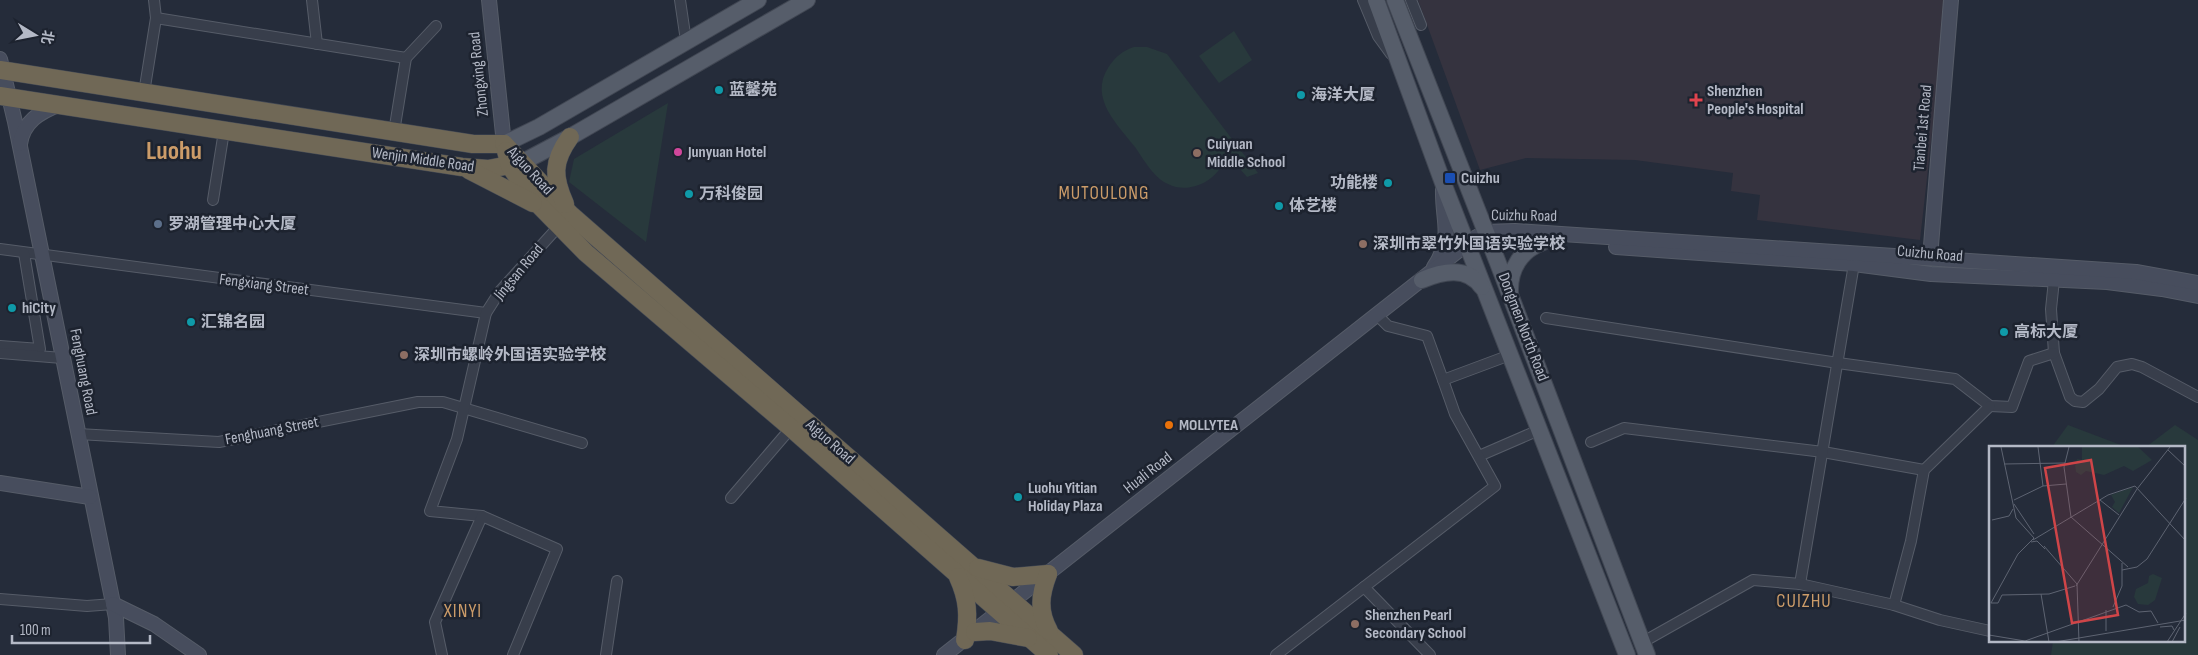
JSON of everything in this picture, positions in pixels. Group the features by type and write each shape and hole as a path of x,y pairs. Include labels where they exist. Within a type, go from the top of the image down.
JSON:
{"highway":[{"name":"Wenjin Middle Road","path":"1,67 144,93 394,132 473,144 504,144"},
{"name":"Wenjin Middle Road","path":"4,96 462,167 488,169 516,164"},
{"path":"564,220 556,180 556,168 558,158 570,137"},
{"name":"Aiguo Road","path":"504,144 540,207 564,220 1007,607 1051,635 1074,655"},
{"name":"Aiguo Road","path":"516,164 564,220 586,253 791,428 964,570"},
{"path":"462,167 540,207"},
{"path":"1030,638 990,630 970,636 964,570 1013,577 1048,574 1041,598 1041,612 1051,635"},
{"name":"Aiguo Road","path":"1007,607 1030,638 1048,655"}],"main road":[{"name":"Wenjin Middle Road","path":"504,144 540,127 758,0"},
{"name":"Wenjin Middle Road","path":"516,164 570,137 807,0"},
{"name":"Dongmen North Road","path":"1376,0 1443,183 1627,655"},
{"name":"Dongmen North Road","path":"1395,0 1645,648"},
{"path":"1510,295 1511,278 1519,259 1533,246 1543,242"},
{"path":"1426,277 1446,271 1457,272 1477,280 1485,290"}],"street":[{"path":"144,93 156,18 154,0"},
{"path":"312,0 317,44"},
{"name":"Zhongxing Road","path":"489,0 504,144"},
{"path":"680,0 686,41"},
{"path":"1363,0 1378,36 1402,70"},
{"path":"1411,0 1421,25"},
{"name":"Tianbei 1st Road","path":"1930,258 1951,0"},
{"path":"156,18 406,58"},
{"path":"394,132 406,58 436,26"},
{"name":"Fenghuang Road","path":"1,67 4,96 20,147 113,604 118,655"},
{"path":"20,147 21,137 28,124 41,112 58,105"},
{"path":"213,200 224,131"},
{"path":"1426,277 1439,260 1446,242 1447,227 1443,183"},
{"name":"Jingsan Road","path":"482,516 430,511 448,467 486,313 500,291 564,220"},
{"name":"Cuizhu Road","path":"1487,235 1515,231 1930,258 2136,272 2198,283"},
{"name":"Cuizhu Road","path":"1467,245 1479,235 1487,235 1543,242 1854,264 1931,274 2142,286 2198,296"},
{"name":"Huali Road","path":"944,655 1467,245"},
{"name":"Fengxiang Street","path":"0,249 486,313"},
{"path":"0,346 40,350 24,253"},
{"path":"1800,584 1854,264"},
{"path":"2054,280 2051,310 2054,353 2070,397 2075,401 2083,402 2091,397 2117,367 2132,364 2198,397"},
{"path":"1276,655 1495,486 1455,414 1427,336 1388,326 1377,316"},
{"path":"1546,318 1955,379 1990,406 2012,407 2029,361 2054,353"},
{"path":"0,353 62,358"},
{"path":"1443,380 1510,356"},
{"name":"Fenghuang Street","path":"78,434 220,442 418,402 443,402 582,443"},
{"path":"1894,605 1911,540 1924,470 1990,406"},
{"path":"731,498 791,428"},
{"path":"1590,442 1624,428 1823,452 1924,470"},
{"path":"1479,456 1539,430"},
{"path":"0,483 90,497"},
{"path":"442,655 435,622 482,516 557,549 513,655"},
{"path":"1645,648 1753,580 1800,584 1894,605 1940,620 1989,631"},
{"path":"606,655 617,581"},
{"path":"1364,588 1430,655"},
{"path":"0,599 87,606 113,604 154,624 199,655"}],"shaded area":[{"name":"Shenzhen People's Hospital","path":"1418,0 1947,0 1920,240 1757,220 1760,195 1731,191 1733,173 1635,160 1526,158 1480,170"},
{"path":"1234,31 1252,60 1219,83 1199,56"},
{"path":"1134,47 1147,47 1167,54 1258,173 1247,177 1226,153 1224,162 1219,170 1212,177 1196,186 1177,187 1163,181 1154,173 1114,120 1103,100 1103,79 1108,68 1122,53"},
{"path":"668,103 646,242 569,182 574,159"},
{"path":"2068,425 2123,446 2053,446"},
{"path":"2175,425 2198,440 2198,655 2051,655 2053,642 2186,642 2186,446 2147,446"}],"place":[{"name":"蓝馨苑","path":"719,90"},
{"name":"海洋大厦","path":"1301,95"},
{"name":"Shenzhen People's Hospital","path":"1696,100"},
{"name":"Junyuan Hotel","path":"678,152"},
{"name":"Cuiyuan Middle School","path":"1197,153"},
{"name":"Cuizhu","path":"1450,178"},
{"name":"功能楼","path":"1388,183"},
{"name":"万科俊园","path":"689,194"},
{"name":"体艺楼","path":"1279,206"},
{"name":"罗湖管理中心大厦","path":"158,224"},
{"name":"深圳市翠竹外国语实验学校","path":"1363,244"},
{"name":"hiCity","path":"12,308"},
{"name":"汇锦名园","path":"191,322"},
{"name":"高标大厦","path":"2004,332"},
{"name":"深圳市螺岭外国语实验学校","path":"404,355"},
{"name":"MOLLYTEA","path":"1169,425"},
{"name":"Luohu Yitian Holiday Plaza","path":"1018,497"},
{"name":"Shenzhen Pearl Secondary School","path":"1355,624"}],"district":[{"name":"Luohu","path":"174,151"},
{"name":"MUTOULONG","path":"1104,193"},
{"name":"CUIZHU","path":"1804,601"},
{"name":"XINYI","path":"463,611"}]}
